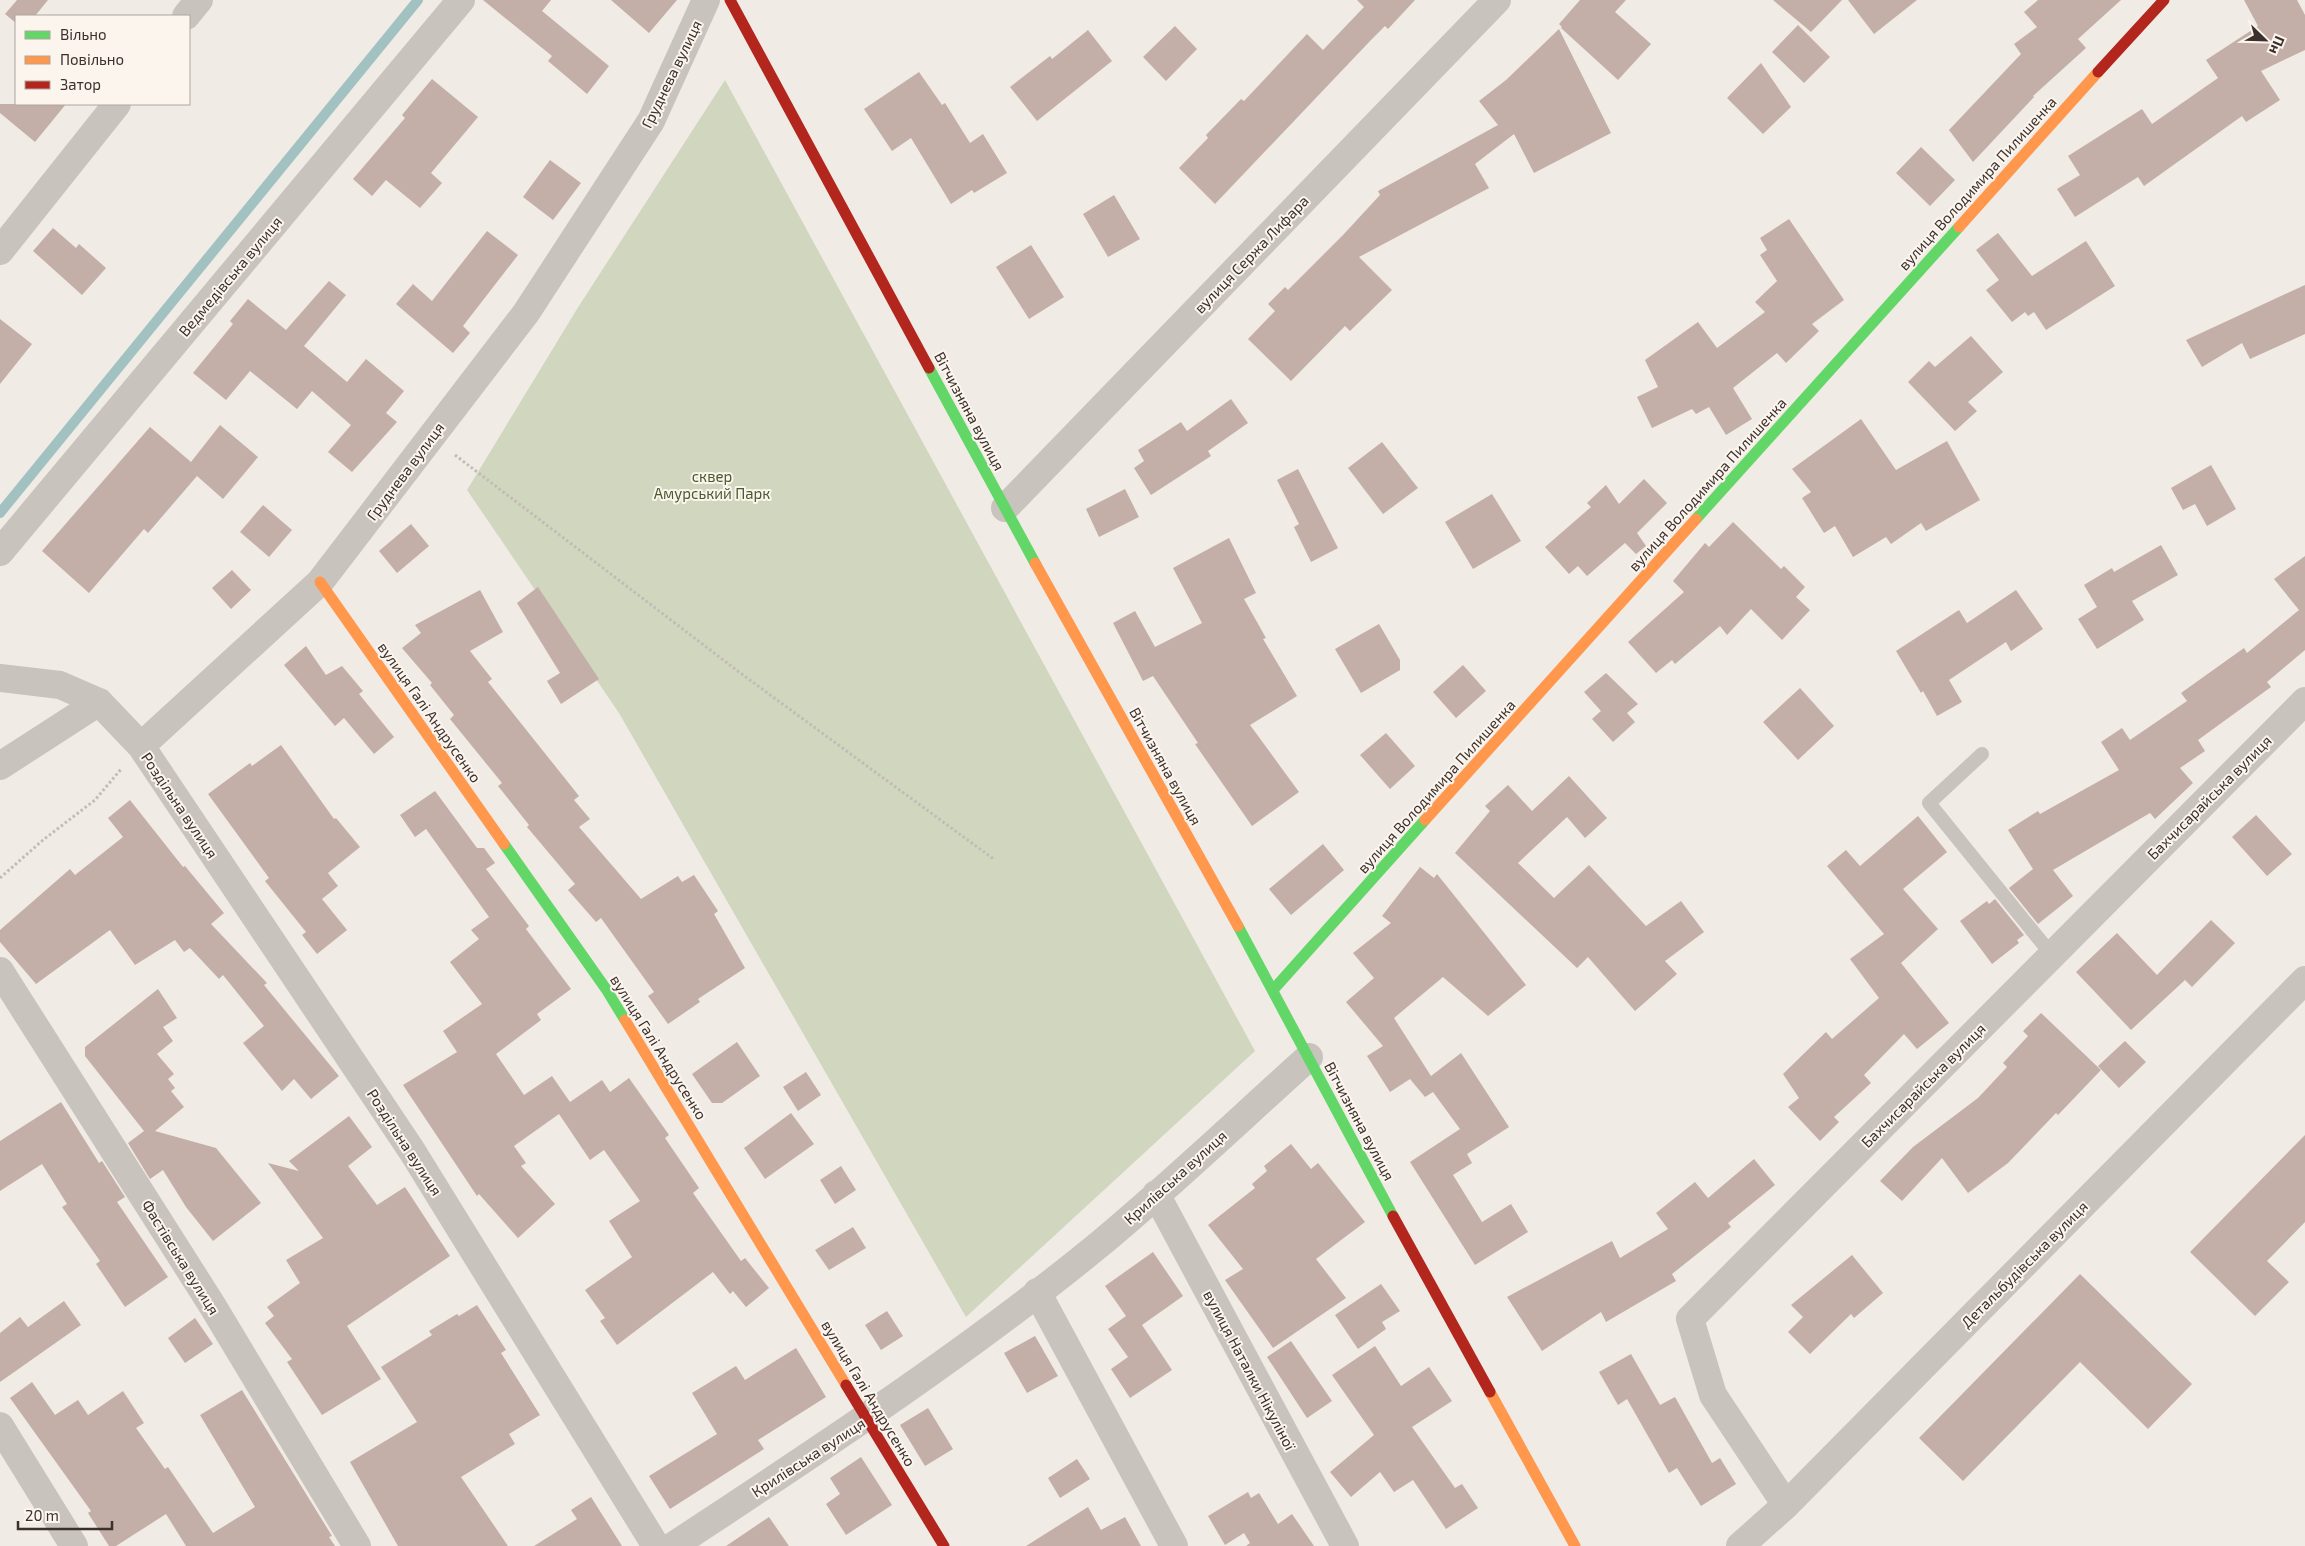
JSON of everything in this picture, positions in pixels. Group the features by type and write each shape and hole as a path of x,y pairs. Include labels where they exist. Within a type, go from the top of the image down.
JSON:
{"street":[{"path":"187,15 199,0"},
{"name":"Ведмедівська вулиця","path":"0,552 461,0"},
{"name":"Груднева вулиця","path":"141,746 320,582 526,313 651,121 706,0"},
{"name":"Вітчизняна вулиця","path":"730,0 1005,508 1273,990 1402,1232 1575,1546"},
{"name":"вулиця Сержа Лифара","path":"1005,508 1497,0"},
{"name":"вулиця Володимира Пилишенка","path":"1273,990 2142,22 2164,0"},
{"path":"0,251 116,105"},
{"name":"вулиця Галі Андрусенко","path":"320,582 606,988 944,1546"},
{"path":"0,678 60,685 99,702 141,746"},
{"name":"Бахчисарайська вулиця","path":"1786,1504 1713,1395 1690,1319 2305,701"},
{"path":"0,766 99,702"},
{"name":"Роздільна вулиця","path":"141,746 412,1151 656,1546"},
{"name":"Фастівська вулиця","path":"0,972 212,1305 357,1546"},
{"name":"Детальбудівська вулиця","path":"1752,1542 1786,1504 2305,980"},
{"name":"Крилівська вулиця","path":"673,1546 867,1418 1037,1292 1101,1242 1309,1058"},
{"name":"вулиця Наталки Нікуліної","path":"1156,1194 1345,1546"},
{"path":"1037,1292 1174,1546"},
{"path":"0,1426 74,1546"}],"lane":[{"path":"1982,754 1928,803 2052,955"}],"path":[{"path":"431,437 739,672 995,860"},
{"path":"0,878 43,840 95,800 141,746"}],"green space":[{"name":"сквер Амурський Парк","path":"725,80 1255,1051 966,1317 619,713 467,490 577,309"}],"building":[{"path":"17,0 48,0 36,15 15,15 15,22 5,14"},
{"path":"483,0 551,0 542,11 609,66 587,94 548,61 552,56"},
{"path":"611,0 677,0 649,33"},
{"path":"1357,0 1415,0 1388,29 1385,26 1371,40 1215,204 1179,168 1208,138 1206,135 1241,99 1244,101 1307,34 1323,50 1364,7"},
{"path":"1580,0 1626,0 1615,12 1651,44 1618,80 1561,28 1559,24"},
{"path":"1773,0 1842,0 1811,32"},
{"path":"1848,0 1917,0 1874,34"},
{"path":"2038,0 2121,0 2078,39 2086,48 2033,96 1973,162 1949,130 2021,54 2014,44 2037,27 2024,12"},
{"path":"2244,0 2297,0 2305,15 2305,50 2261,71 2280,100 2246,122 2242,116 2144,186 2138,177 2075,217 2057,189 2080,175 2068,156 2142,109 2152,124 2218,78 2206,60 2258,26"},
{"path":"1798,25 1830,57 1804,83 1772,52"},
{"path":"1175,26 1197,49 1166,81 1143,57"},
{"path":"1559,29 1611,133 1534,173 1514,134 1475,164 1489,188 1359,257 1392,290 1350,331 1345,326 1291,381 1248,339 1275,311 1268,304 1285,287 1288,290 1343,235 1380,195 1378,191 1498,125 1479,101 1506,80"},
{"path":"1088,30 1112,61 1037,121 1010,87 1050,56 1052,59"},
{"path":"1761,63 1791,107 1763,134 1727,98"},
{"path":"919,72 942,105 945,103 970,143 983,134 1007,173 974,193 972,190 951,204 911,138 892,151 864,109"},
{"path":"432,79 478,117 431,173 442,183 420,208 386,180 372,196 353,179 405,118 402,115"},
{"path":"0,104 65,105 35,142 0,113"},
{"path":"1921,147 1955,180 1930,206 1896,173"},
{"path":"550,160 581,183 553,220 523,197"},
{"path":"1114,195 1140,239 1108,257 1083,214"},
{"path":"1789,219 1844,300 1812,324 1819,331 1786,363 1777,353 1733,388 1752,419 1726,435 1709,407 1696,414 1692,409 1652,428 1637,397 1658,387 1645,360 1698,322 1717,348 1765,312 1755,302 1777,281 1760,255 1767,250 1760,238"},
{"path":"53,228 76,248 79,244 106,268 82,295 33,251"},
{"path":"487,231 518,255 463,326 470,333 453,353 396,304 413,284 432,301"},
{"path":"1998,233 2032,276 2086,241 2115,286 2046,330 2034,312 2028,316 2025,312 2012,322 1986,290 1999,280 1976,250"},
{"path":"1031,245 1064,297 1029,319 996,267"},
{"path":"329,281 346,295 304,346 347,382 366,359 404,391 386,413 397,422 352,472 328,452 351,425 312,391 297,409 250,371 226,400 193,373 233,324 230,321 248,299 286,330"},
{"path":"2305,285 2305,334 2250,359 2242,343 2202,367 2186,340"},
{"path":"0,319 32,344 0,384"},
{"path":"1971,336 2003,372 1968,402 1977,411 1955,431 1908,382 1929,361 1935,367"},
{"path":"1231,399 1248,423 1208,451 1211,456 1151,495 1134,468 1144,461 1138,450 1181,422 1187,431"},
{"path":"1861,419 1896,470 1947,441 1980,500 1926,531 1921,523 1891,544 1886,537 1853,557 1835,526 1824,533 1802,498 1811,492 1792,469"},
{"path":"220,425 258,457 223,499 197,476 148,533 144,529 89,593 42,551 150,427 191,462"},
{"path":"1382,442 1418,488 1383,514 1348,468"},
{"path":"2211,465 2236,509 2207,526 2195,504 2183,510 2171,488"},
{"path":"1298,469 1338,548 1311,562 1294,527 1299,524 1277,480"},
{"path":"1644,479 1667,503 1637,533 1646,546 1636,554 1625,543 1587,576 1578,566 1569,574 1545,547 1591,507 1587,503 1606,485 1619,504"},
{"path":"1125,489 1139,517 1099,537 1086,509"},
{"path":"1492,494 1521,541 1473,569 1445,522"},
{"path":"263,505 292,530 269,557 240,532"},
{"path":"1733,522 1781,569 1784,566 1805,587 1796,597 1810,610 1782,640 1751,609 1727,635 1720,626 1675,664 1672,660 1656,673 1628,642 1684,592 1673,581 1705,543 1709,547"},
{"path":"411,524 429,546 397,573 379,551"},
{"path":"1229,538 1256,593 1244,599 1266,638 1263,639 1297,696 1250,725 1299,792 1252,826 1195,744 1198,743 1153,676 1143,681 1113,623 1135,611 1155,647 1202,623 1173,568"},
{"path":"2161,545 2178,575 2132,601 2144,620 2097,649 2078,619 2097,607 2084,585 2112,568 2114,572"},
{"path":"2305,556 2305,650 2267,682 2271,687 2198,740 2205,751 2180,768 2193,783 2155,819 2150,813 2053,870 2073,896 2038,924 2009,888 2033,869 2008,830 2038,811 2040,814 2119,770 2101,742 2122,728 2130,740 2187,701 2181,693 2244,648 2247,653 2299,610 2274,579"},
{"path":"232,570 251,590 231,609 212,588"},
{"path":"538,587 599,679 561,704 547,681 560,673 517,603"},
{"path":"480,590 503,632 470,651 492,679 488,682 579,796 574,800 590,819 579,827 641,899 678,876 682,882 694,875 718,911 714,914 745,968 698,999 700,1002 668,1024 648,996 654,992 601,918 596,922 568,890 575,884 527,827 529,825 498,786 502,783 450,719 454,715 430,685 432,683 402,648 421,633 415,625"},
{"path":"2016,590 2043,629 2011,651 2006,642 1949,680 1962,702 1937,716 1896,651 1959,610 1967,623"},
{"path":"1379,624 1400,660 1400,670 1361,693 1335,649"},
{"path":"306,646 326,675 342,666 363,691 359,694 394,737 374,754 344,718 335,726 284,665"},
{"path":"1463,665 1486,691 1456,718 1433,692"},
{"path":"1606,673 1638,704 1627,713 1635,722 1613,742 1592,719 1601,711 1584,692"},
{"path":"1800,688 1834,726 1798,760 1763,722"},
{"path":"1386,733 1415,766 1390,789 1360,755"},
{"path":"281,745 334,819 336,818 360,847 328,873 338,886 322,899 347,930 317,954 302,935 306,932 265,881 269,878 208,794 250,763 252,766"},
{"path":"1569,776 1607,818 1585,838 1567,817 1518,863 1554,898 1589,865 1646,926 1681,901 1704,932 1665,961 1677,974 1635,1011 1588,957 1577,968 1455,853 1490,811 1485,806 1508,785 1532,811"},
{"path":"435,791 477,848 484,848 495,863 486,869 529,926 526,929 571,989 537,1014 541,1020 496,1054 524,1095 552,1076 570,1102 602,1080 610,1092 629,1078 669,1135 665,1138 699,1188 693,1193 741,1261 745,1258 769,1288 746,1307 733,1291 730,1294 713,1272 617,1345 600,1321 605,1318 585,1290 632,1257 609,1221 640,1201 604,1150 590,1160 559,1114 514,1146 526,1163 521,1166 555,1204 518,1238 479,1194 477,1196 403,1085 457,1052 443,1031 482,1004 450,962 479,939 471,930 489,917 426,829 415,837 400,815"},
{"path":"130,800 183,867 185,866 224,913 211,924 267,983 264,985 339,1076 311,1099 294,1079 282,1091 243,1043 264,1026 223,975 219,979 190,948 184,952 175,940 135,965 110,930 36,984 0,942 0,930 70,869 75,875 123,837 108,818"},
{"path":"2256,815 2292,854 2267,876 2232,837"},
{"path":"1918,816 1947,852 1903,889 1938,929 1901,963 1949,1023 1917,1049 1904,1034 1864,1075 1871,1083 1834,1117 1839,1122 1820,1141 1788,1107 1799,1098 1783,1074 1826,1032 1832,1039 1879,998 1850,959 1884,934 1827,866 1846,850 1860,866"},
{"path":"1323,844 1344,870 1291,915 1269,889"},
{"path":"1420,867 1434,878 1437,874 1526,985 1488,1016 1443,977 1394,1018 1431,1076 1461,1053 1509,1127 1467,1154 1472,1163 1453,1175 1482,1222 1511,1204 1528,1232 1475,1265 1410,1162 1460,1129 1433,1092 1425,1097 1410,1079 1390,1092 1367,1056 1383,1046 1346,1002 1374,978 1353,953 1391,923 1382,916"},
{"path":"1995,899 2024,935 2017,940 2019,943 1992,964 1960,921 1987,901 1989,904"},
{"path":"2211,920 2235,943 2192,987 2185,980 2131,1030 2076,972 2117,933 2157,975"},
{"path":"158,989 177,1018 163,1027 173,1041 157,1054 174,1074 168,1079 175,1088 171,1091 184,1107 155,1131 216,1148 261,1203 213,1241 186,1207 163,1170 150,1179 128,1143 144,1131 85,1056 85,1047"},
{"path":"2041,1013 2101,1070 2008,1163 1968,1193 1942,1158 1902,1201 1880,1181 1913,1147 1978,1098 2007,1067 2003,1063 2028,1036 2023,1031"},
{"path":"2125,1041 2146,1062 2119,1088 2098,1066"},
{"path":"737,1042 760,1076 722,1103 712,1103 692,1074"},
{"path":"806,1072 821,1095 798,1111 783,1087"},
{"path":"61,1102 99,1163 102,1161 125,1197 117,1202 168,1277 125,1307 96,1264 100,1261 62,1207 67,1204 42,1164 0,1191 0,1141"},
{"path":"791,1113 814,1144 765,1179 744,1148"},
{"path":"349,1116 372,1147 348,1166 377,1205 405,1187 450,1256 347,1326 381,1379 322,1415 287,1362 292,1359 265,1323 274,1316 267,1307 300,1283 286,1260 323,1238 268,1163 299,1171 289,1161"},
{"path":"2305,1135 2305,1222 2267,1261 2289,1282 2255,1316 2190,1252"},
{"path":"1291,1144 1311,1169 1318,1163 1365,1222 1316,1259 1346,1298 1273,1348 1225,1280 1243,1269 1208,1225 1255,1188 1252,1184 1267,1171 1264,1166"},
{"path":"1754,1159 1775,1185 1728,1223 1731,1227 1672,1274 1676,1281 1606,1322 1601,1312 1542,1351 1507,1297 1612,1241 1620,1258 1668,1229 1656,1213 1695,1182 1708,1198"},
{"path":"841,1166 856,1190 835,1204 820,1180"},
{"path":"853,1227 866,1248 829,1270 815,1250"},
{"path":"1153,1252 1183,1296 1142,1325 1172,1370 1130,1398 1111,1369 1128,1357 1108,1329 1126,1316 1105,1286"},
{"path":"1852,1255 1883,1293 1854,1318 1851,1314 1810,1354 1788,1332 1803,1317 1791,1305"},
{"path":"2080,1274 2192,1384 2148,1429 2080,1362 1963,1481 1919,1438"},
{"path":"1381,1284 1400,1311 1382,1322 1386,1329 1358,1349 1335,1315"},
{"path":"64,1301 81,1325 0,1382 0,1333 20,1317 28,1327"},
{"path":"477,1305 506,1350 501,1353 540,1415 509,1434 515,1444 461,1477 508,1546 398,1546 350,1462 417,1422 381,1367 432,1335 429,1331 457,1314 459,1316"},
{"path":"887,1311 903,1336 881,1350 865,1325"},
{"path":"195,1318 213,1344 185,1363 168,1338"},
{"path":"1035,1336 1058,1376 1027,1393 1004,1353"},
{"path":"1291,1341 1332,1401 1307,1418 1267,1357"},
{"path":"1375,1346 1401,1386 1429,1367 1452,1401 1412,1427 1455,1488 1462,1484 1478,1508 1446,1529 1413,1480 1394,1492 1380,1472 1351,1497 1330,1472 1374,1435 1332,1375"},
{"path":"796,1348 826,1397 758,1440 764,1449 670,1509 649,1476 717,1434 692,1393 736,1366 745,1380"},
{"path":"1631,1354 1660,1405 1675,1397 1712,1463 1720,1458 1736,1484 1701,1506 1677,1468 1669,1473 1627,1399 1618,1405 1599,1372"},
{"path":"32,1382 55,1415 78,1400 88,1415 123,1391 144,1423 136,1428 165,1469 168,1467 213,1533 255,1507 200,1415 242,1390 332,1536 329,1537 335,1546 186,1546 166,1514 116,1546 109,1546 88,1513 91,1511 10,1398"},
{"path":"928,1408 953,1449 925,1466 900,1425"},
{"path":"861,1457 892,1505 846,1535 826,1504 840,1494 830,1478"},
{"path":"1077,1459 1090,1479 1060,1498 1048,1478"},
{"path":"1248,1492 1251,1498 1259,1493 1278,1524 1292,1514 1314,1546 1246,1546 1250,1543 1244,1533 1225,1545 1208,1516"},
{"path":"591,1497 622,1546 534,1546 577,1519 571,1510"},
{"path":"1088,1507 1101,1530 1125,1517 1141,1546 1026,1546"},
{"path":"769,1517 789,1546 726,1546"}],"waterway":[{"path":"0,513 418,0"}],"traffic: fast":[{"path":"1696,519 1959,227"},
{"path":"929,368 1035,563"},
{"path":"1273,990 1425,820"},
{"path":"504,844 606,989 625,1020"},
{"path":"1238,926 1393,1216"}],"traffic: slow":[{"path":"1959,227 2098,72"},
{"path":"1425,820 1696,519"},
{"path":"1035,563 1238,926"},
{"path":"320,582 504,844"},
{"path":"625,1020 846,1385"},
{"path":"1490,1392 1575,1546"}],"traffic: jam":[{"path":"730,0 929,368"},
{"path":"2098,72 2164,0"},
{"path":"1393,1216 1490,1392"},
{"path":"846,1385 944,1546"}]}
